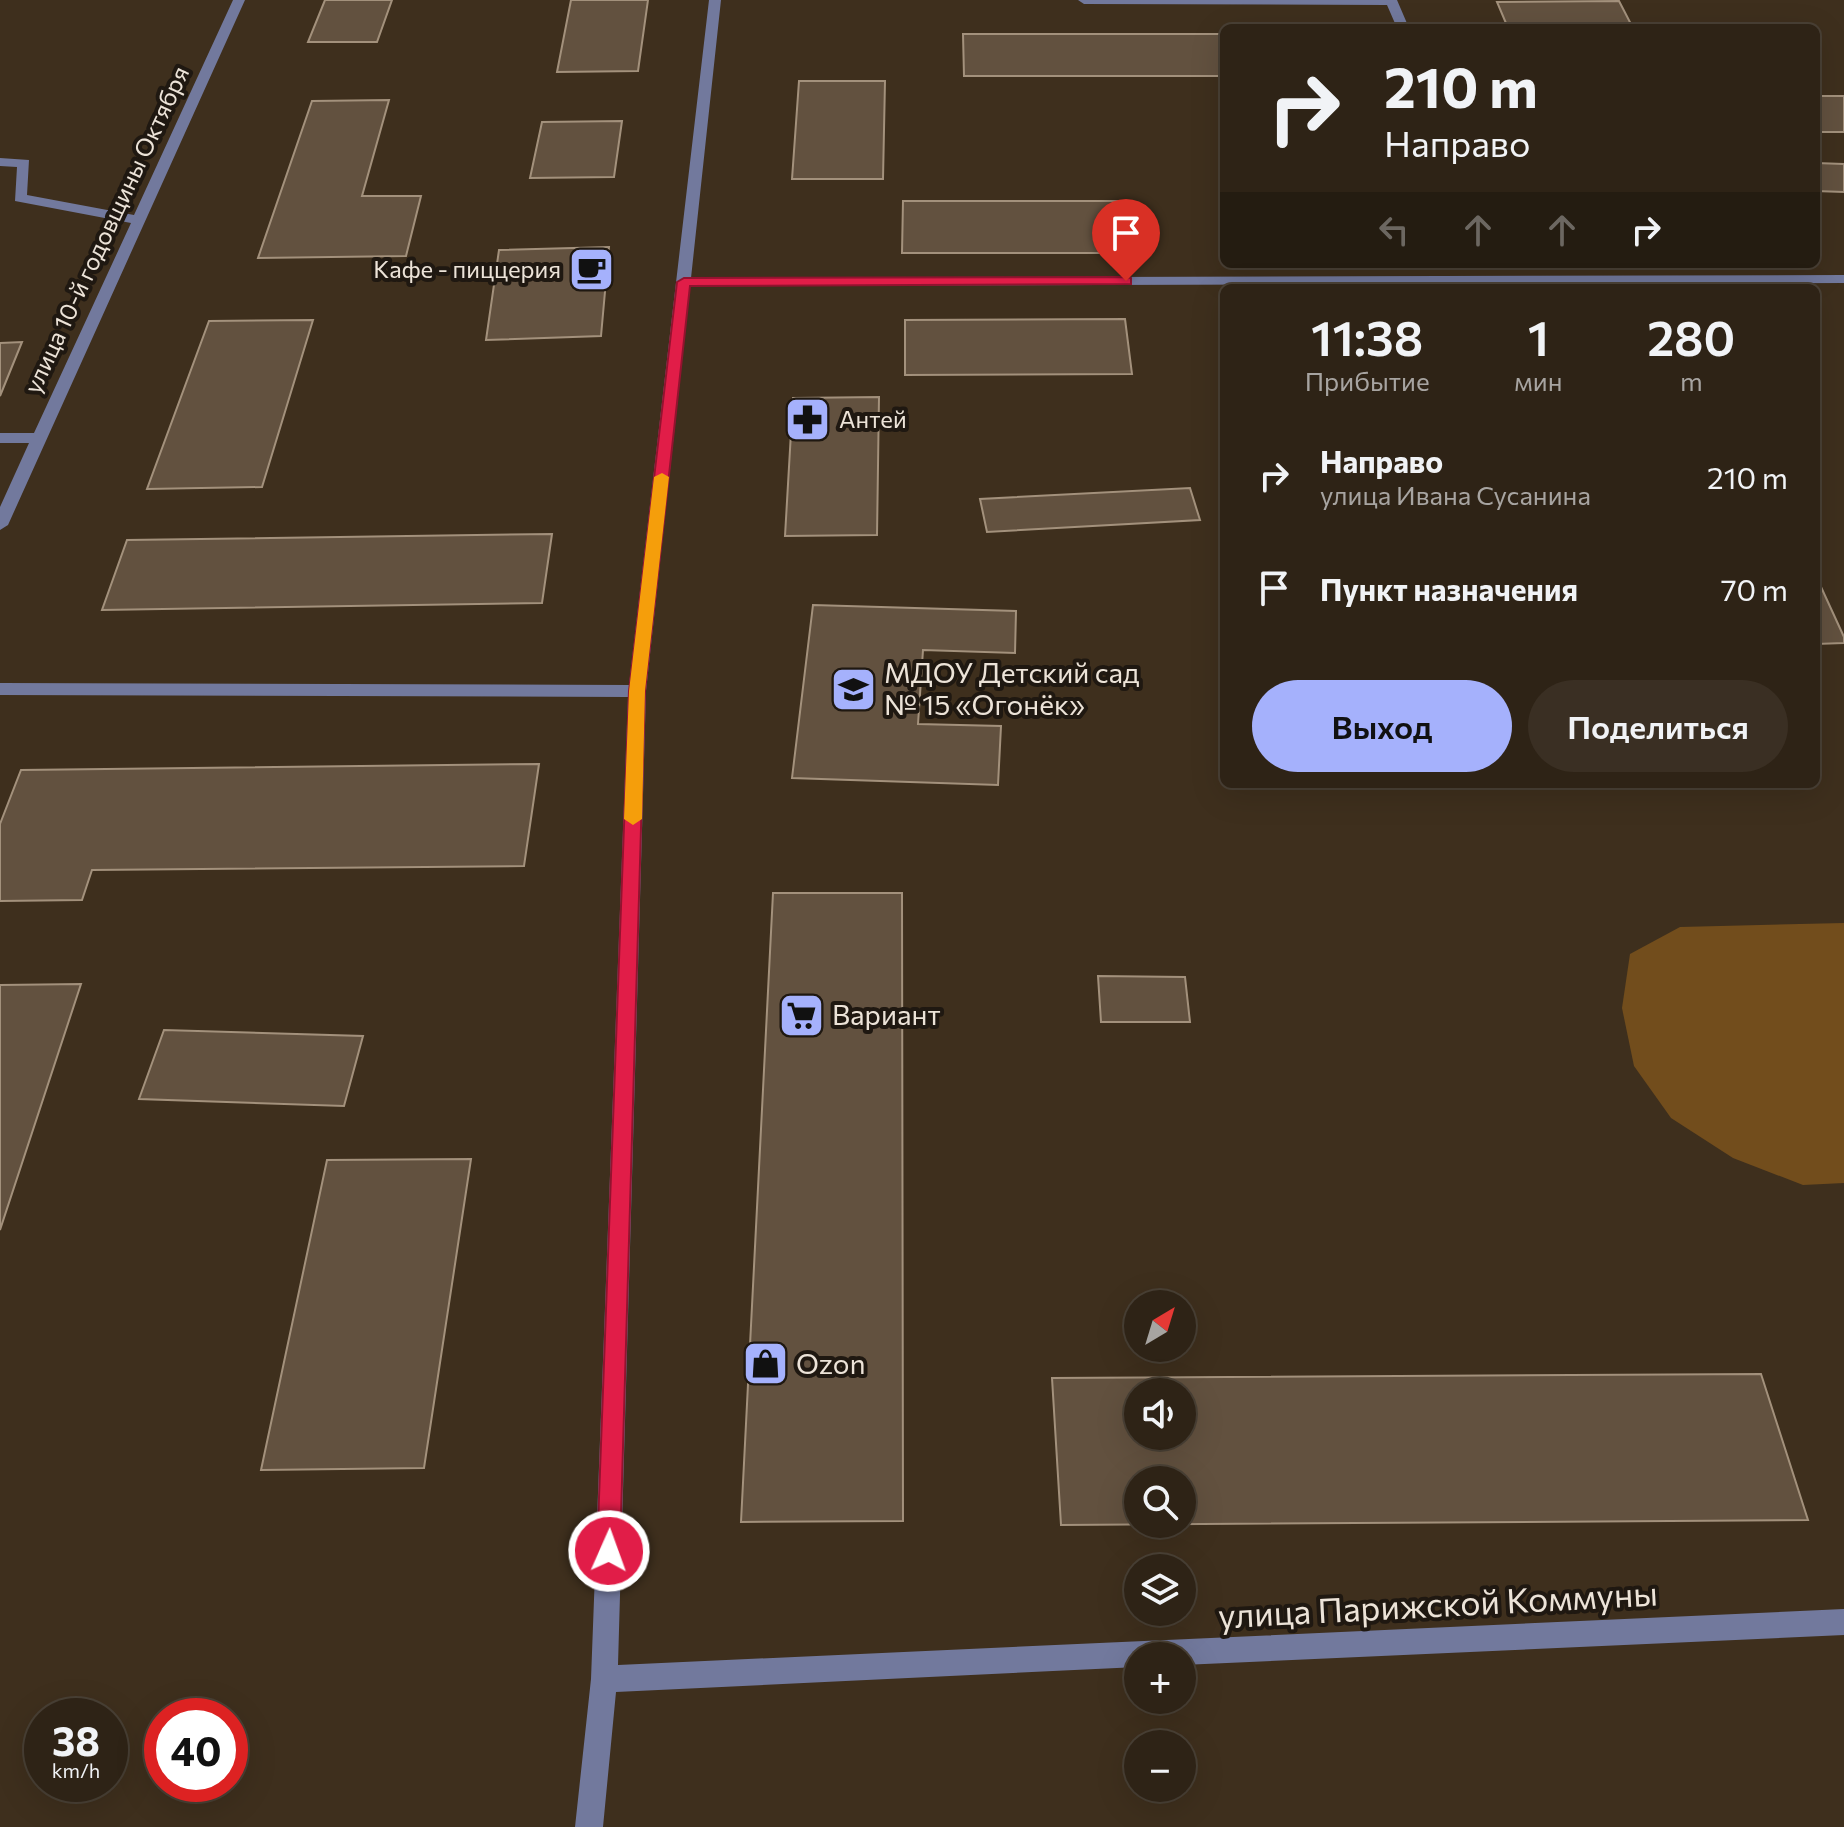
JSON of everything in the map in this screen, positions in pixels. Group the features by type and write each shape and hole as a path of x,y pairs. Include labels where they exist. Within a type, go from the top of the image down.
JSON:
{"street":[{"name":"улица 10-й годовщины Октября","path":"0,525 239,0"},
{"path":"589,1827 604,1679 637,691 715,0"},
{"path":"1084,0 1394,0 1402,24"},
{"path":"0,162 24,163 20,198 138,220"},
{"path":"1501,268 1506,280"},
{"path":"684,282 1844,279"},
{"path":"0,438 38,438"},
{"path":"0,689 637,691"},
{"name":"улица Парижской Коммуны","path":"604,1679 1844,1622"}],"shaded area":[{"path":"1844,923 1844,1183 1803,1185 1733,1158 1671,1118 1634,1066 1622,1008 1630,954 1680,927"}],"building":[{"path":"325,0 392,0 377,42 308,42"},
{"path":"571,0 648,0 638,71 557,72"},
{"path":"1619,1 1631,24 1506,24 1497,2"},
{"path":"963,34 1220,34 1220,76 964,76"},
{"path":"799,81 885,81 883,179 792,179"},
{"path":"1820,96 1844,96 1844,132 1820,132"},
{"path":"389,100 362,196 421,196 406,256 258,258 312,101"},
{"path":"622,121 614,177 530,178 542,122"},
{"path":"1820,163 1844,164 1844,192 1820,191"},
{"path":"903,201 1121,201 1127,253 902,253"},
{"path":"609,247 601,336 486,340 499,250"},
{"path":"1125,319 1132,374 905,375 905,320"},
{"path":"313,320 262,487 147,489 209,321"},
{"path":"22,342 0,396 0,343"},
{"path":"879,397 877,535 785,536 793,398"},
{"path":"1190,488 1200,520 987,532 980,499"},
{"path":"552,534 542,603 102,610 127,540"},
{"path":"1820,585 1844,637 1844,643 1820,644"},
{"path":"813,605 1016,611 1015,653 923,650 918,724 1001,726 998,785 792,778"},
{"path":"539,764 524,866 92,870 82,900 0,901 0,824 21,770"},
{"path":"773,893 902,893 903,1521 741,1522"},
{"path":"1098,976 1185,977 1190,1022 1101,1022"},
{"path":"81,984 0,1230 0,985"},
{"path":"164,1030 363,1036 344,1106 139,1099"},
{"path":"471,1159 424,1468 261,1470 327,1160"},
{"path":"1761,1374 1808,1520 1196,1524 1196,1466 1124,1466 1124,1525 1061,1525 1052,1378"}],"slow traffic":[{"path":"633,819 637,691 662,477"}],"place":[{"name":"Кафе - пиццерия","path":"592,270"},
{"name":"Антей","path":"808,420"},
{"name":"МДОУ Детский сад № 15 «Огонёк»","path":"853,689"},
{"name":"Вариант","path":"801,1015"},
{"name":"Ozon","path":"765,1364"}],"route":[{"path":"609,1551 637,691 684,282 1126,281"}]}
